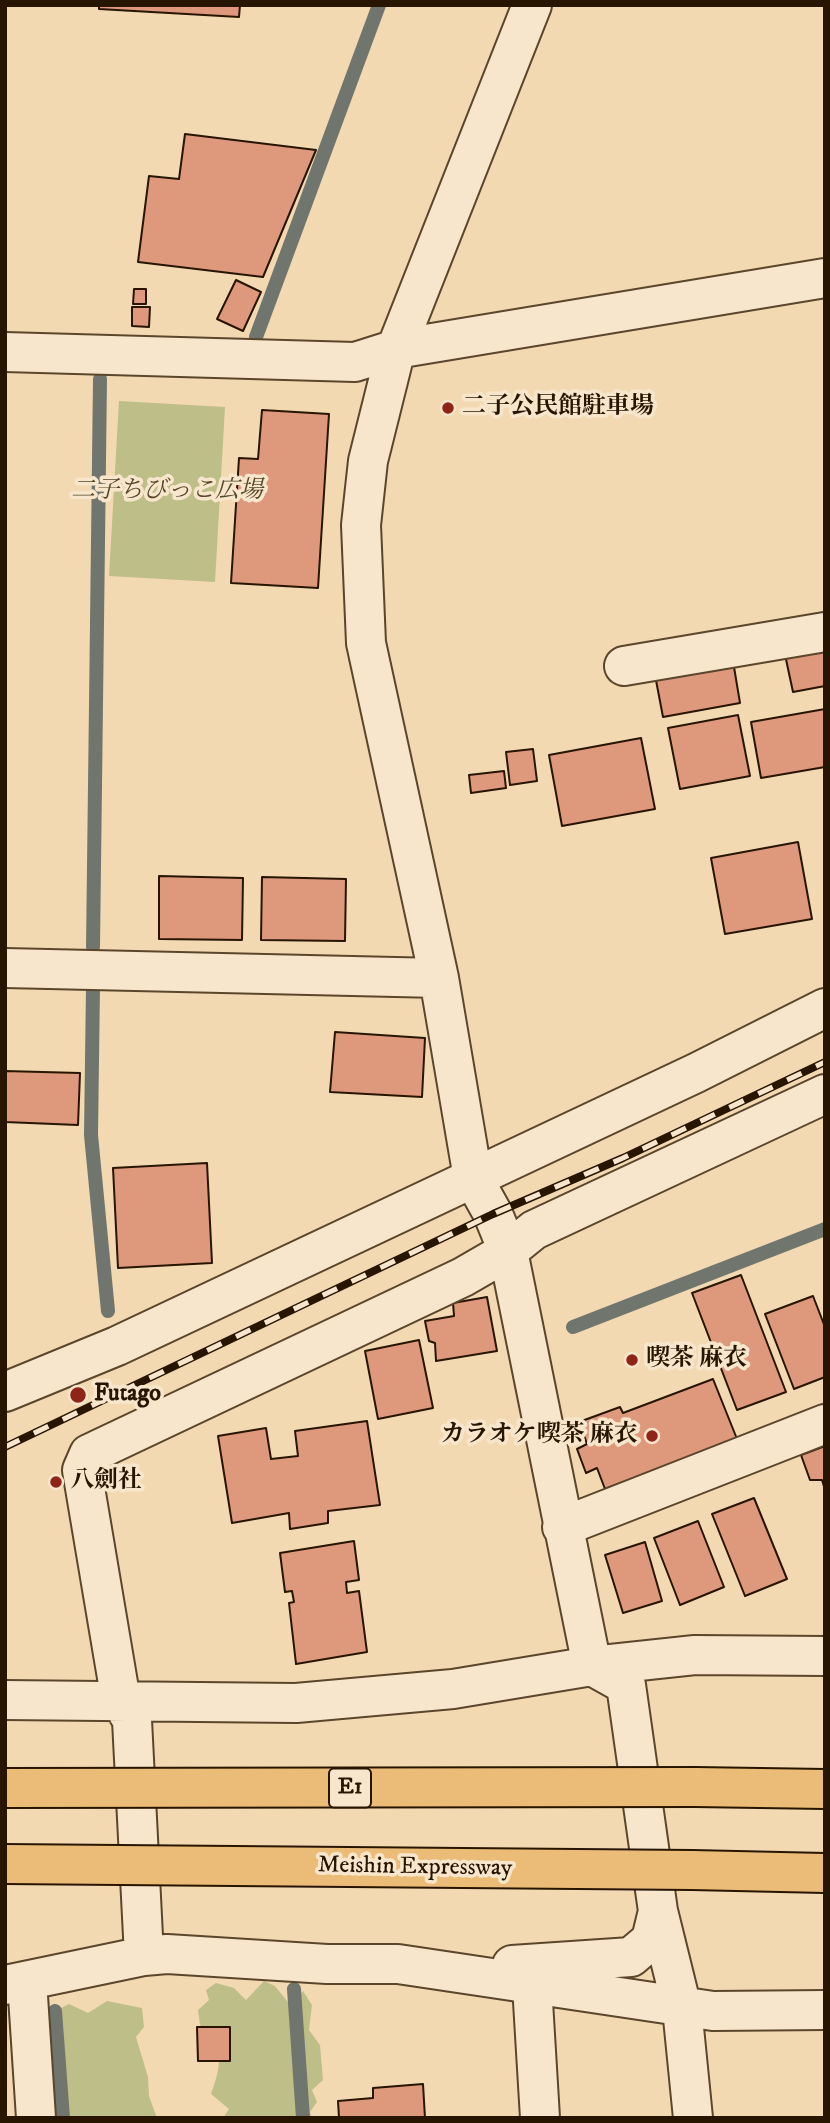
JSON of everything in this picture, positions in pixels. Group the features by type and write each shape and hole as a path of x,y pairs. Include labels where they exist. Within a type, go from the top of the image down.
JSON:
{"highway":[{"name":"E1","path":"5,1788 825,1789"},
{"name":"Meishin Expressway","path":"5,1864 825,1873"}],"street":[{"path":"532,5 396,349 368,461 360,525 366,643 439,978 473,1178 493,1214 508,1251 592,1666 626,1685 658,1911 682,2008 693,2118"},
{"path":"5,352 355,362 396,349 825,278"},
{"path":"624,666 825,632"},
{"path":"5,968 439,978"},
{"path":"5,1392 117,1346 696,1073 825,1008"},
{"path":"144,1956 132,1720 121,1702 82,1470 89,1454 463,1277 508,1251 534,1230 825,1094"},
{"path":"562,1527 825,1424"},
{"path":"5,1700 296,1703 453,1689 592,1666 695,1655 825,1656"},
{"path":"433,1969 631,1957 651,1940 658,1911"},
{"path":"36,2118 16,1983 144,1956 167,1954 327,1964 398,1964 682,2008 713,2011 825,2010"},
{"path":"532,1985 540,2118"}],"green space":[{"name":"二子ちびっこ広場","path":"119,401 225,407 215,582 109,576"},
{"path":"264,1981 275,1986 291,2006 303,1991 312,2005 309,2030 320,2045 323,2080 312,2090 317,2102 310,2112 312,2118 223,2118 229,2109 211,2094 217,2073 219,2050 213,2036 200,2025 198,2010 209,2000 206,1990 216,1983 234,1988 246,2000"},
{"path":"107,2001 142,2008 144,2027 136,2037 148,2077 149,2096 157,2118 65,2118 65,2083 57,2010 69,2004 88,2013"}],"building":[{"path":"99,5 240,5 239,17 99,9"},
{"path":"185,134 316,150 263,277 138,262 149,176 179,179"},
{"path":"236,280 261,292 243,331 217,319"},
{"path":"134,289 146,289 146,304 133,304"},
{"path":"132,307 150,307 149,327 132,326"},
{"path":"262,410 329,414 318,588 231,583 239,458 258,459"},
{"path":"825,642 825,686 793,692 784,650"},
{"path":"733,661 740,703 663,717 655,675"},
{"path":"825,709 825,767 761,778 751,722"},
{"path":"738,715 750,776 680,789 668,728"},
{"path":"641,738 655,809 562,826 549,755"},
{"path":"533,749 537,781 510,785 506,752"},
{"path":"504,771 506,788 471,793 469,775"},
{"path":"798,842 812,919 725,934 711,858"},
{"path":"159,876 243,878 242,940 159,939"},
{"path":"262,877 346,879 345,941 261,940"},
{"path":"335,1032 425,1038 422,1097 330,1092"},
{"path":"5,1071 80,1073 78,1125 5,1122"},
{"path":"207,1163 212,1263 118,1268 113,1168"},
{"path":"741,1275 786,1392 737,1410 692,1293"},
{"path":"813,1296 825,1327 825,1377 794,1389 765,1314"},
{"path":"487,1297 497,1351 436,1361 435,1343 429,1341 425,1321 454,1316 453,1303"},
{"path":"419,1340 433,1408 378,1419 365,1351"},
{"path":"713,1379 737,1439 605,1489 597,1468 586,1473 577,1449 587,1444 579,1422 620,1407 623,1413"},
{"path":"367,1421 380,1505 328,1511 328,1523 290,1529 289,1513 232,1523 218,1436 266,1428 271,1459 298,1456 295,1431"},
{"path":"825,1446 825,1490 822,1480 810,1480 801,1455"},
{"path":"754,1498 787,1579 745,1596 712,1514"},
{"path":"698,1521 724,1587 680,1605 654,1538"},
{"path":"354,1541 359,1580 346,1582 347,1593 359,1591 367,1652 296,1664 289,1603 294,1602 292,1591 285,1592 280,1553"},
{"path":"645,1542 662,1601 623,1613 605,1555"},
{"path":"197,2027 230,2027 230,2061 198,2061"},
{"path":"423,2084 425,2118 339,2118 338,2101 373,2098 373,2088"}],"waterway":[{"path":"256,337 379,5"},
{"path":"93,947 100,379"},
{"path":"93,987 91,1135 108,1311"},
{"path":"573,1327 825,1229"},
{"path":"294,1989 303,2118"},
{"path":"55,2011 63,2118"}],"railway":[{"path":"5,1447 493,1214 623,1158 825,1062"}],"place":[{"name":"二子公民館駐車場","path":"448,408"},
{"name":"喫茶 麻衣","path":"632,1360"},
{"name":"Futago","path":"78,1395"},
{"name":"カラオケ喫茶 麻衣","path":"652,1436"},
{"name":"八劍社","path":"56,1482"}]}
